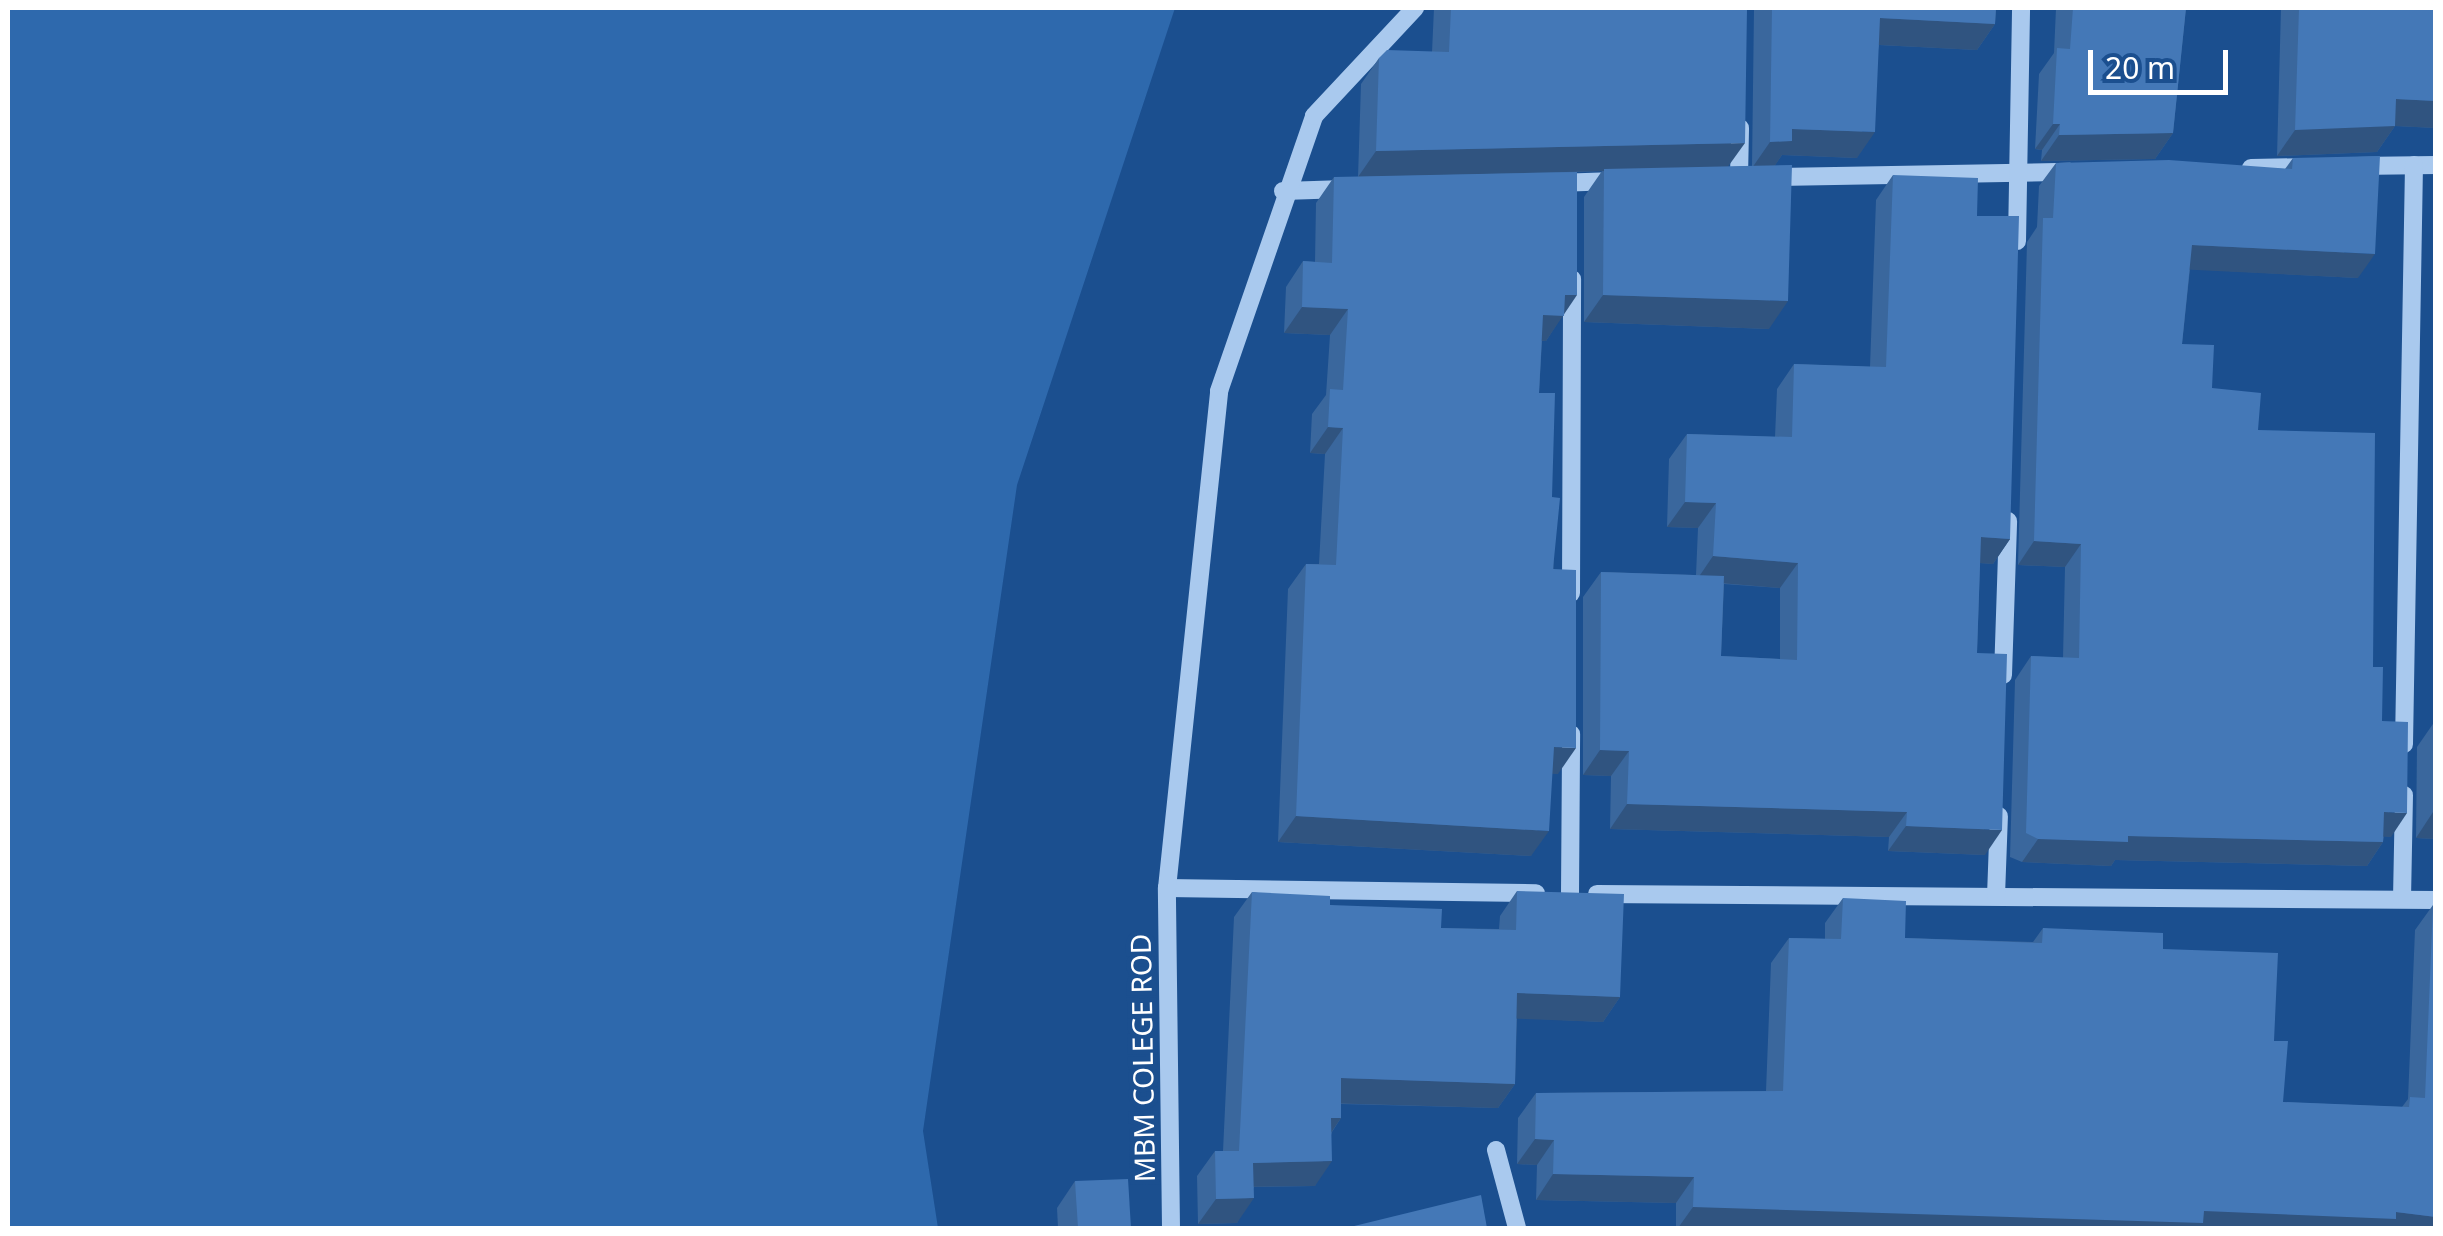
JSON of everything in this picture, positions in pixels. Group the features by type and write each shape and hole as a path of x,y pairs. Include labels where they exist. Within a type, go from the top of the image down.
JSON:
{"street":[{"name":"MBM COLEGE ROD","path":"1171,1228 1167,888 1219,390 1283,191 1314,116 1415,8"},
{"path":"2016,271 2022,8"},
{"path":"1740,102 1730,177 2098,172"},
{"path":"2404,760 2414,165"},
{"path":"2236,169 2436,165"},
{"path":"1534,184 1628,181"},
{"path":"1572,182 1572,202"},
{"path":"1283,191 1360,189"},
{"path":"1571,617 1572,262"},
{"path":"2002,700 2008,505"},
{"path":"1570,894 1571,716"},
{"path":"2402,899 2404,780"},
{"path":"1996,896 1999,798"},
{"path":"1167,888 2436,900"},
{"path":"1496,1150 1517,1228"}],"shaded area":[{"path":"8,8 1175,8 1017,485 923,1131 938,1228 8,1228"}],"building":[{"path":"1451,8 1747,8 1745,143 1376,151 1379,58 1387,50 1449,52"},
{"path":"1772,8 1996,8 1995,24 1880,18 1875,132 1792,129 1792,141 1770,142"},
{"path":"2073,8 2186,8 2173,133 2059,135 2060,124 2053,124 2057,48 2070,49"},
{"path":"2299,8 2436,8 2436,101 2396,99 2395,126 2295,130"},
{"path":"2380,156 2375,254 2192,245 2182,344 2214,345 2212,388 2261,393 2258,430 2375,433 2373,667 2383,667 2382,721 2408,722 2407,813 2384,812 2383,842 2128,836 2128,842 2038,839 2026,833 2031,656 2079,658 2081,544 2034,541 2043,218 2053,218 2056,163 2169,160 2292,169 2293,158"},
{"path":"1792,165 1788,301 1603,295 1604,169"},
{"path":"1577,172 1577,295 1565,295 1564,316 1543,315 1539,393 1555,393 1552,497 1560,498 1553,569 1576,570 1576,748 1554,747 1549,831 1296,816 1306,564 1336,565 1343,428 1328,427 1330,389 1343,390 1348,309 1302,307 1303,261 1332,263 1334,177"},
{"path":"1893,175 1978,178 1977,216 2019,216 2010,539 1981,537 1977,653 2007,654 2002,830 1906,826 1907,812 1627,804 1629,751 1600,750 1601,572 1724,576 1721,656 1797,660 1798,563 1713,556 1716,503 1685,502 1687,434 1792,437 1794,364 1886,367"},
{"path":"2435,721 2436,812 2433,812"},
{"path":"1517,891 1624,894 1620,997 1517,993 1515,1084 1341,1078 1341,1118 1331,1118 1332,1161 1253,1163 1254,1198 1216,1199 1215,1151 1239,1151 1252,892 1330,896 1330,905 1442,909 1441,928 1516,930"},
{"path":"1843,898 1906,901 1905,938 2042,943 2043,928 2163,933 2163,949 2278,953 2274,1041 2288,1041 2283,1102 2409,1107 2410,1097 2425,1098 2436,905 2436,1217 2396,1212 2396,1219 2204,1211 2203,1223 1693,1207 1694,1177 1553,1174 1554,1140 1535,1139 1536,1093 1783,1091 1789,938 1841,939"},
{"path":"1128,1179 1131,1228 1078,1228 1075,1181"},
{"path":"1481,1195 1487,1228 1346,1228"}]}
